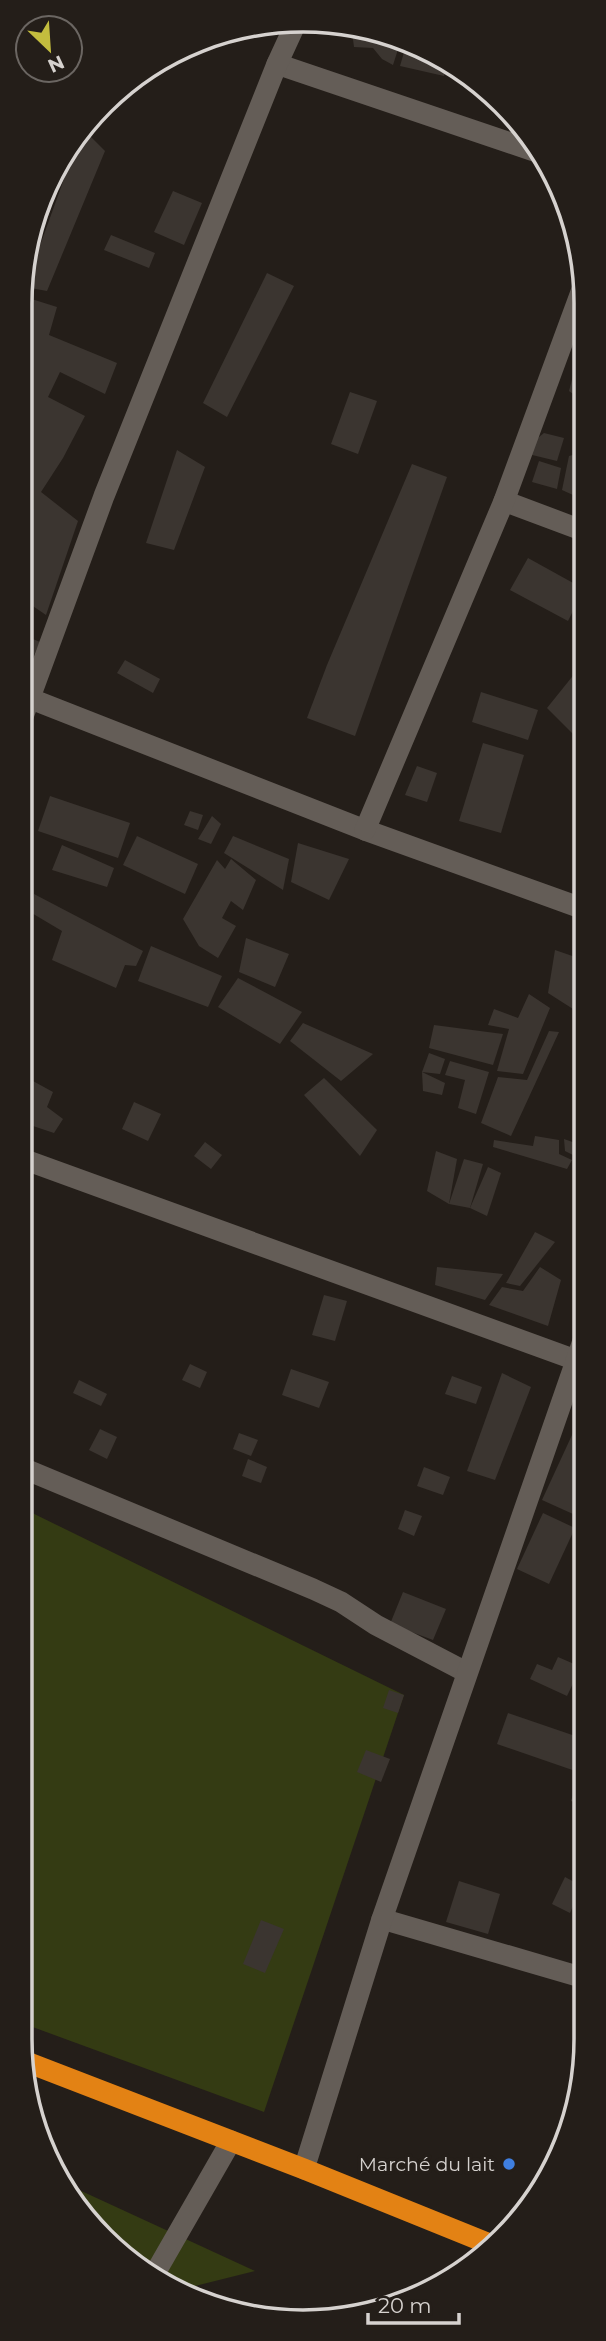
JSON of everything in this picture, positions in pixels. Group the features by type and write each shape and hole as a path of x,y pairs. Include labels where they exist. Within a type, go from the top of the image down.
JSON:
{"highway":[{"path":"33,2064 483,2241"}],"street":[{"path":"32,682 276,64 292,32"},
{"path":"276,64 526,148"},
{"path":"365,830 504,501 574,311"},
{"path":"504,501 574,527"},
{"path":"32,699 365,830 574,905"},
{"path":"32,1162 574,1359"},
{"path":"304,2169 382,1919 466,1672 574,1377"},
{"path":"32,1472 313,1589 466,1672"},
{"path":"382,1919 574,1975"},
{"path":"158,2268 231,2141"}],"green space":[{"path":"32,1513 404,1695 264,2112 32,2027"},
{"path":"77,2189 255,2271 193,2286 183,2282 152,2264 124,2242 99,2217"}],"building":[{"path":"353,36 398,49 393,65 382,59 373,48 354,47"},
{"path":"404,51 446,72 444,76 400,66"},
{"path":"90,136 105,151 47,291 32,288 36,257 64,179 62,178 68,167"},
{"path":"173,191 202,203 184,245 154,232"},
{"path":"111,235 155,253 149,268 104,250"},
{"path":"267,273 294,286 227,417 203,403"},
{"path":"32,299 57,307 49,335 117,363 105,394 60,372 48,397 85,416 41,492 78,521 46,615 32,605"},
{"path":"574,372 574,395 569,391"},
{"path":"350,392 377,401 358,454 331,444"},
{"path":"544,433 564,438 557,461 528,454 534,441"},
{"path":"177,450 205,467 174,550 146,543"},
{"path":"574,455 574,495 562,490 569,456"},
{"path":"539,461 561,468 557,489 532,482"},
{"path":"412,464 447,477 355,736 307,718"},
{"path":"528,558 574,583 574,609 568,621 510,590"},
{"path":"32,639 40,642 32,660"},
{"path":"125,660 160,679 153,693 117,673"},
{"path":"574,674 574,735 547,708"},
{"path":"481,692 538,710 528,740 472,722"},
{"path":"483,743 524,755 501,833 459,821"},
{"path":"417,766 437,773 427,802 405,795"},
{"path":"50,796 130,823 118,858 38,831"},
{"path":"190,811 203,815 198,830 184,825"},
{"path":"212,816 221,824 211,844 198,839"},
{"path":"137,836 198,864 185,894 123,865"},
{"path":"233,836 289,859 283,890 224,853"},
{"path":"298,843 349,859 329,900 291,882"},
{"path":"62,845 114,868 107,887 52,870"},
{"path":"231,859 256,880 243,910 231,901 222,918 236,926 218,958 199,946 183,919 217,860 225,869"},
{"path":"34,894 143,951 136,966 125,965 116,988 52,960 62,931 32,913"},
{"path":"246,938 289,954 275,987 239,972"},
{"path":"151,946 222,976 208,1007 138,981"},
{"path":"555,950 574,957 574,1010 548,993"},
{"path":"238,978 302,1012 280,1044 218,1007"},
{"path":"529,994 550,1008 523,1074 497,1071 509,1029 488,1025 494,1009 518,1018"},
{"path":"303,1023 373,1054 341,1081 290,1041"},
{"path":"434,1025 503,1034 493,1065 429,1048"},
{"path":"549,1031 559,1032 511,1136 481,1123 498,1077 527,1080"},
{"path":"429,1053 445,1059 440,1074 422,1072"},
{"path":"450,1061 489,1072 476,1114 458,1108 465,1080 445,1075"},
{"path":"422,1072 445,1083 442,1095 423,1091"},
{"path":"324,1078 377,1130 360,1156 304,1095"},
{"path":"32,1080 53,1092 47,1107 63,1119 54,1133 32,1126"},
{"path":"134,1102 161,1114 148,1141 122,1129"},
{"path":"535,1136 559,1140 559,1154 572,1160 567,1169 493,1147 494,1140 533,1146"},
{"path":"564,1139 574,1142 574,1156 565,1151"},
{"path":"205,1142 222,1155 211,1169 194,1156"},
{"path":"436,1151 457,1159 449,1204 427,1191"},
{"path":"464,1159 483,1164 470,1208 449,1204"},
{"path":"488,1167 501,1173 487,1216 470,1208"},
{"path":"535,1232 555,1242 520,1286 506,1283"},
{"path":"437,1267 503,1274 485,1300 435,1285"},
{"path":"540,1267 561,1280 548,1326 489,1305 502,1287 523,1291"},
{"path":"324,1295 347,1301 335,1341 312,1335"},
{"path":"190,1364 207,1372 200,1388 182,1380"},
{"path":"291,1369 329,1382 319,1408 282,1395"},
{"path":"502,1373 531,1387 495,1480 467,1471"},
{"path":"452,1376 482,1387 476,1404 445,1394"},
{"path":"79,1380 107,1394 101,1406 73,1393"},
{"path":"100,1429 117,1437 107,1459 89,1450"},
{"path":"574,1431 573,1514 542,1500"},
{"path":"239,1433 258,1440 251,1456 233,1449"},
{"path":"248,1459 267,1467 261,1483 242,1476"},
{"path":"424,1467 450,1477 443,1495 417,1486"},
{"path":"405,1510 422,1516 414,1536 398,1529"},
{"path":"543,1513 574,1528 549,1584 517,1569"},
{"path":"403,1592 446,1609 433,1640 390,1624"},
{"path":"558,1657 574,1664 574,1682 567,1696 530,1679 537,1664 552,1670"},
{"path":"389,1690 404,1695 398,1713 383,1708"},
{"path":"508,1713 574,1736 574,1771 497,1744"},
{"path":"366,1750 390,1759 381,1782 357,1772"},
{"path":"565,1877 574,1882 574,1904 570,1913 552,1904"},
{"path":"459,1881 500,1894 488,1934 446,1922"},
{"path":"261,1920 284,1929 265,1973 243,1964"}],"place":[{"name":"Marché du lait","path":"509,2164"}]}
